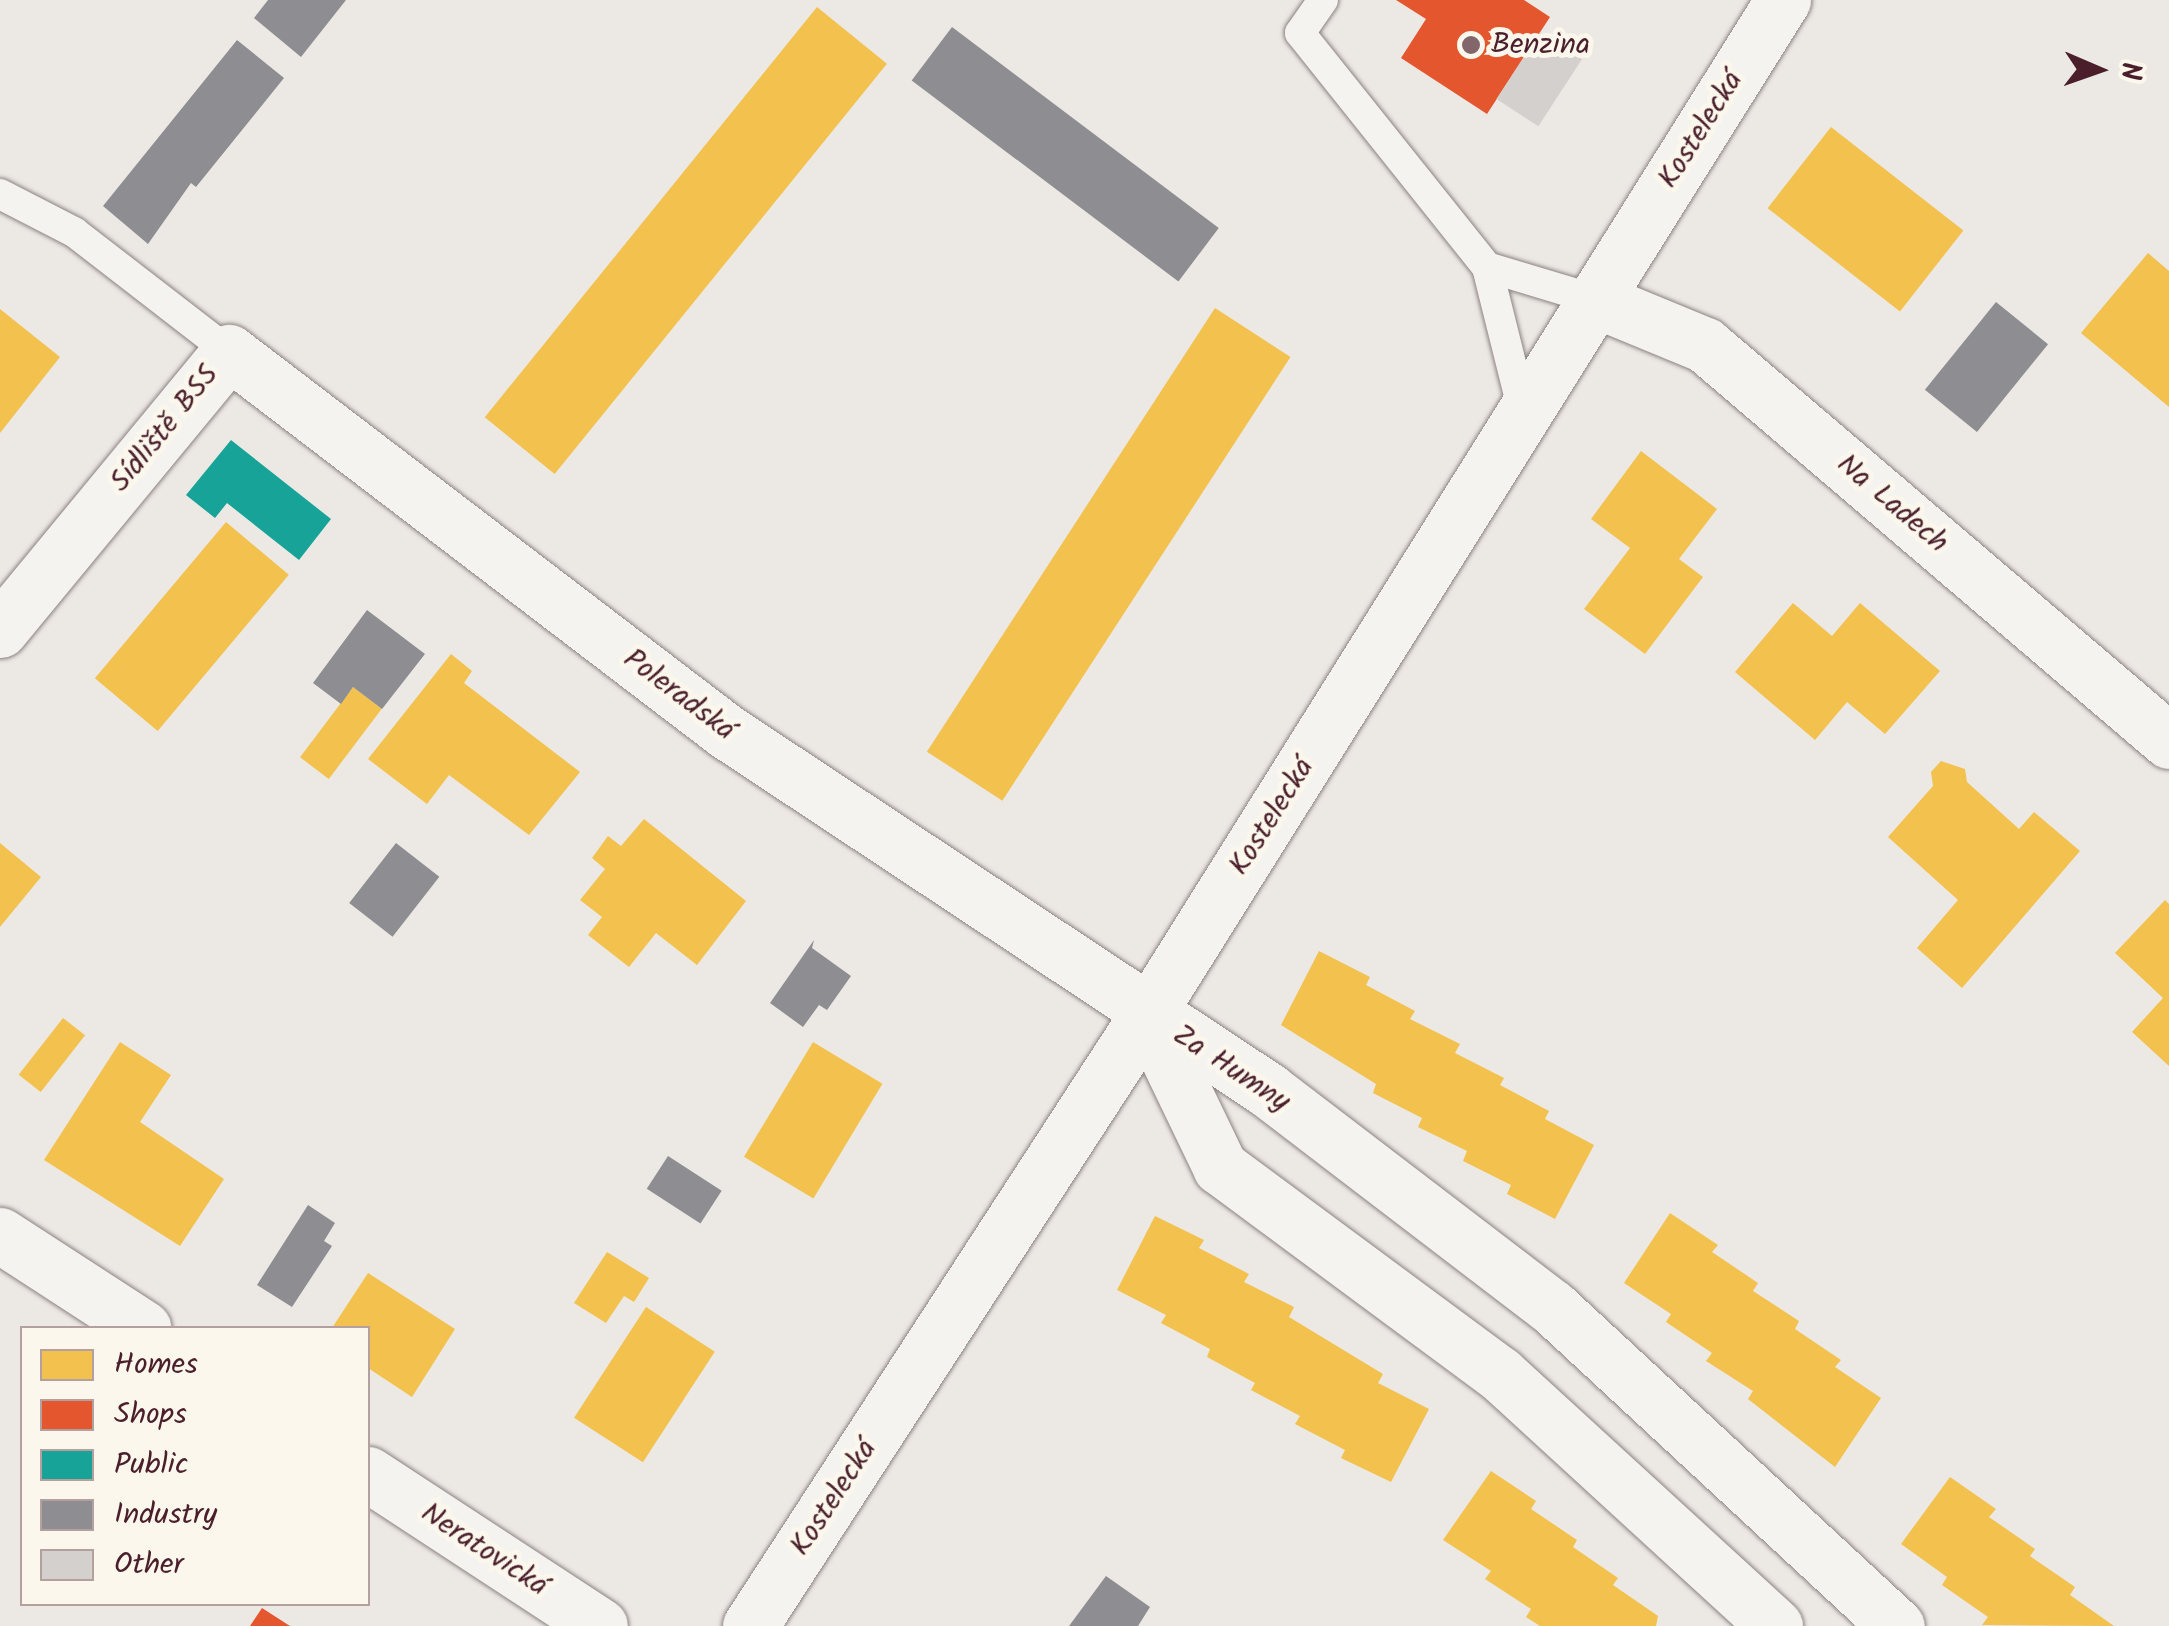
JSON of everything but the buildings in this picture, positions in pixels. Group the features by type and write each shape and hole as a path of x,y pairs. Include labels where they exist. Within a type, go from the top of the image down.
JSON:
{"street":[{"name":"Kostelecká","path":"750,1626 1147,1015 1525,418 1782,0"},
{"name":"Na Ladech","path":"1596,300 1705,345 2169,740"},
{"name":"Sídliště BSS","path":"0,630 229,352"},
{"name":"Poleradská","path":"229,352 727,732 1147,1015"},
{"name":"Za Humny","path":"1147,1015 1268,1090 1552,1307 1838,1566 1896,1626"},
{"name":"Za Humny","path":"1147,1015 1220,1167 1500,1374 1773,1624"},
{"path":"0,1235 140,1326"},
{"path":"1500,1374 1552,1307"},
{"name":"Neratovická","path":"370,1475 600,1626"},
{"path":"1773,1624 1838,1566"}],"lane":[{"path":"1322,0 1300,33 1487,267 1525,418"},
{"name":"Sídliště BSS","path":"0,194 74,232 229,352"},
{"path":"1487,267 1596,300"}],"place":[{"name":"Benzina","path":"1471,45"}]}
